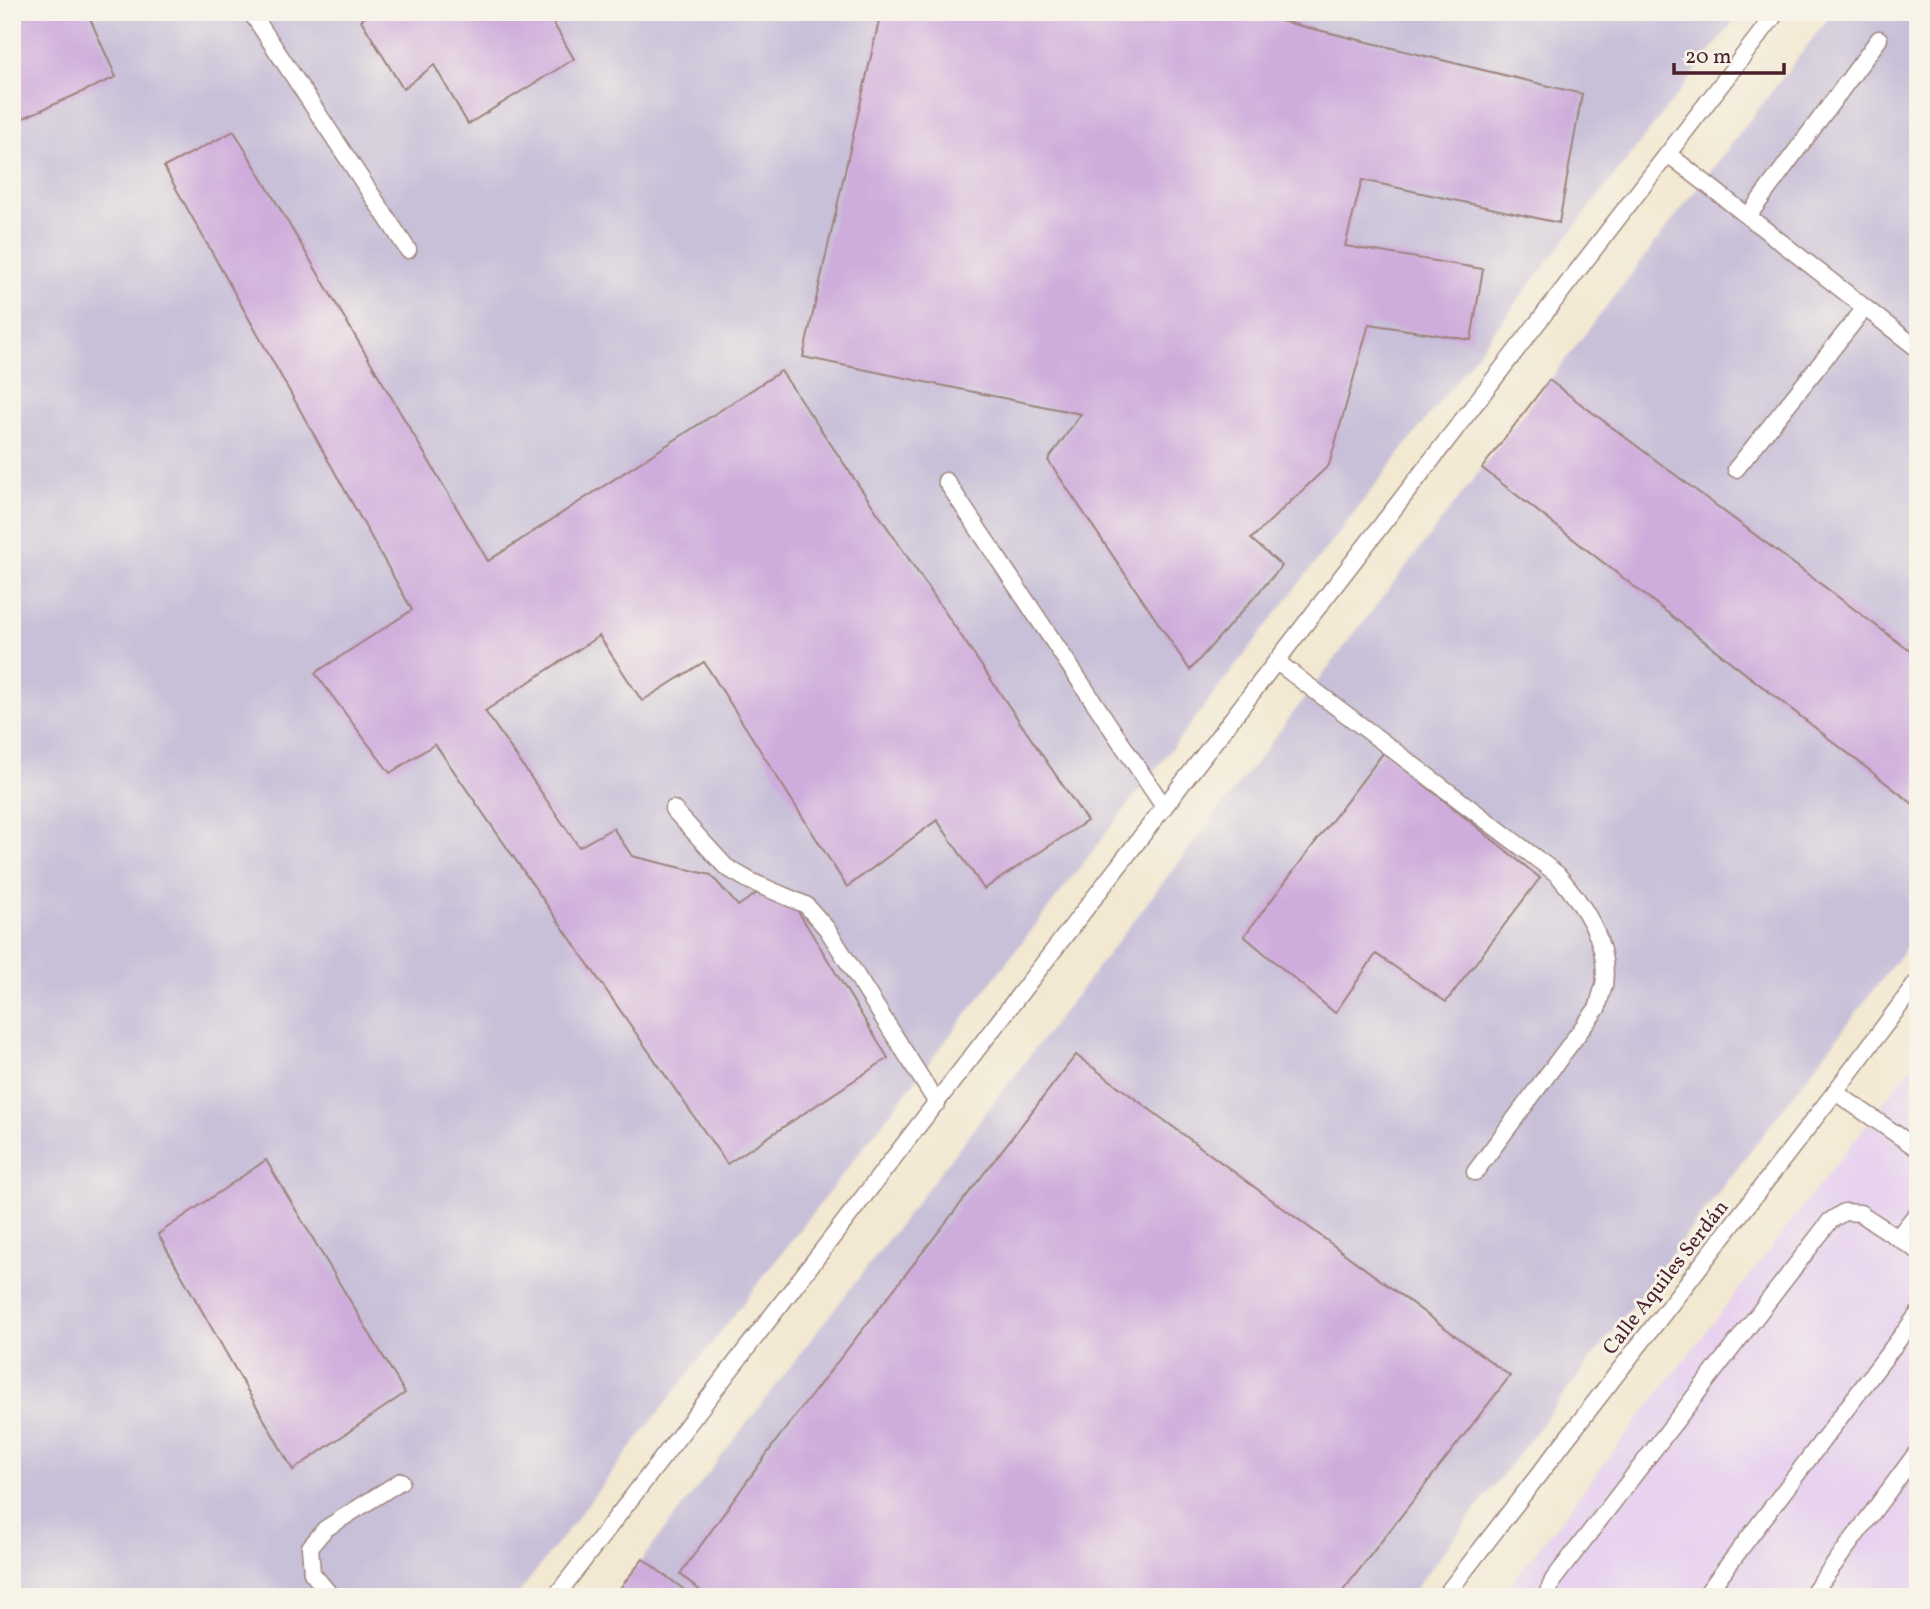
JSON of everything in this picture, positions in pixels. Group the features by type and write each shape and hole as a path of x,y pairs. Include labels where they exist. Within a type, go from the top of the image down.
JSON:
{"lane":[{"path":"251,12 408,250"},
{"path":"555,1597 1777,12"},
{"path":"1748,215 1880,39"},
{"path":"1668,154 1918,349"},
{"path":"1736,469 1865,307"},
{"path":"946,481 1164,807"},
{"path":"1277,662 1557,874 1593,923 1603,953 1604,984 1598,1007 1475,1172"},
{"path":"673,809 726,867 750,881 806,905 827,929 937,1103"},
{"name":"Calle Aquiles Serdán","path":"1444,1597 1918,981"},
{"path":"1835,1092 1918,1149"},
{"path":"1546,1597 1553,1580 1830,1221 1844,1212 1860,1213 1918,1251"},
{"path":"1898,1237 1918,1212"},
{"path":"1704,1597 1918,1314"},
{"path":"1810,1597 1918,1451"},
{"path":"331,1597 312,1573 310,1547 325,1529 401,1481"}],"shaded area":[{"path":"12,12 1741,12 516,1597 12,1597"},
{"path":"1833,12 1918,12 1918,932 1409,1597 613,1597"},
{"path":"1918,1058 1918,1597 1501,1597"}],"building":[{"path":"19,12 87,12 116,77 12,123 12,15"},
{"path":"374,12 547,12 574,59 468,124 434,65 403,89 361,20"},
{"path":"881,12 1244,12 1582,94 1559,223 1362,180 1345,246 1483,269 1471,340 1369,324 1329,465 1251,539 1282,566 1190,670 1048,460 1081,414 803,357"},
{"path":"1902,12 1918,12 1918,24"},
{"path":"234,131 488,561 781,371 1087,821 984,889 937,820 847,887 704,662 642,701 599,636 485,711 579,847 613,828 632,856 711,875 738,906 760,891 793,903 888,1058 727,1164 435,744 390,773 315,673 412,610 164,167"},
{"path":"1549,380 1918,657 1918,808 1482,468"},
{"path":"1384,752 1540,878 1446,1002 1376,954 1335,1013 1244,936"},
{"path":"1076,1055 1510,1376 1338,1597 708,1597 680,1574 779,1437"},
{"path":"266,1160 405,1393 293,1470 158,1234"},
{"path":"643,1559 694,1597 613,1597"}]}
